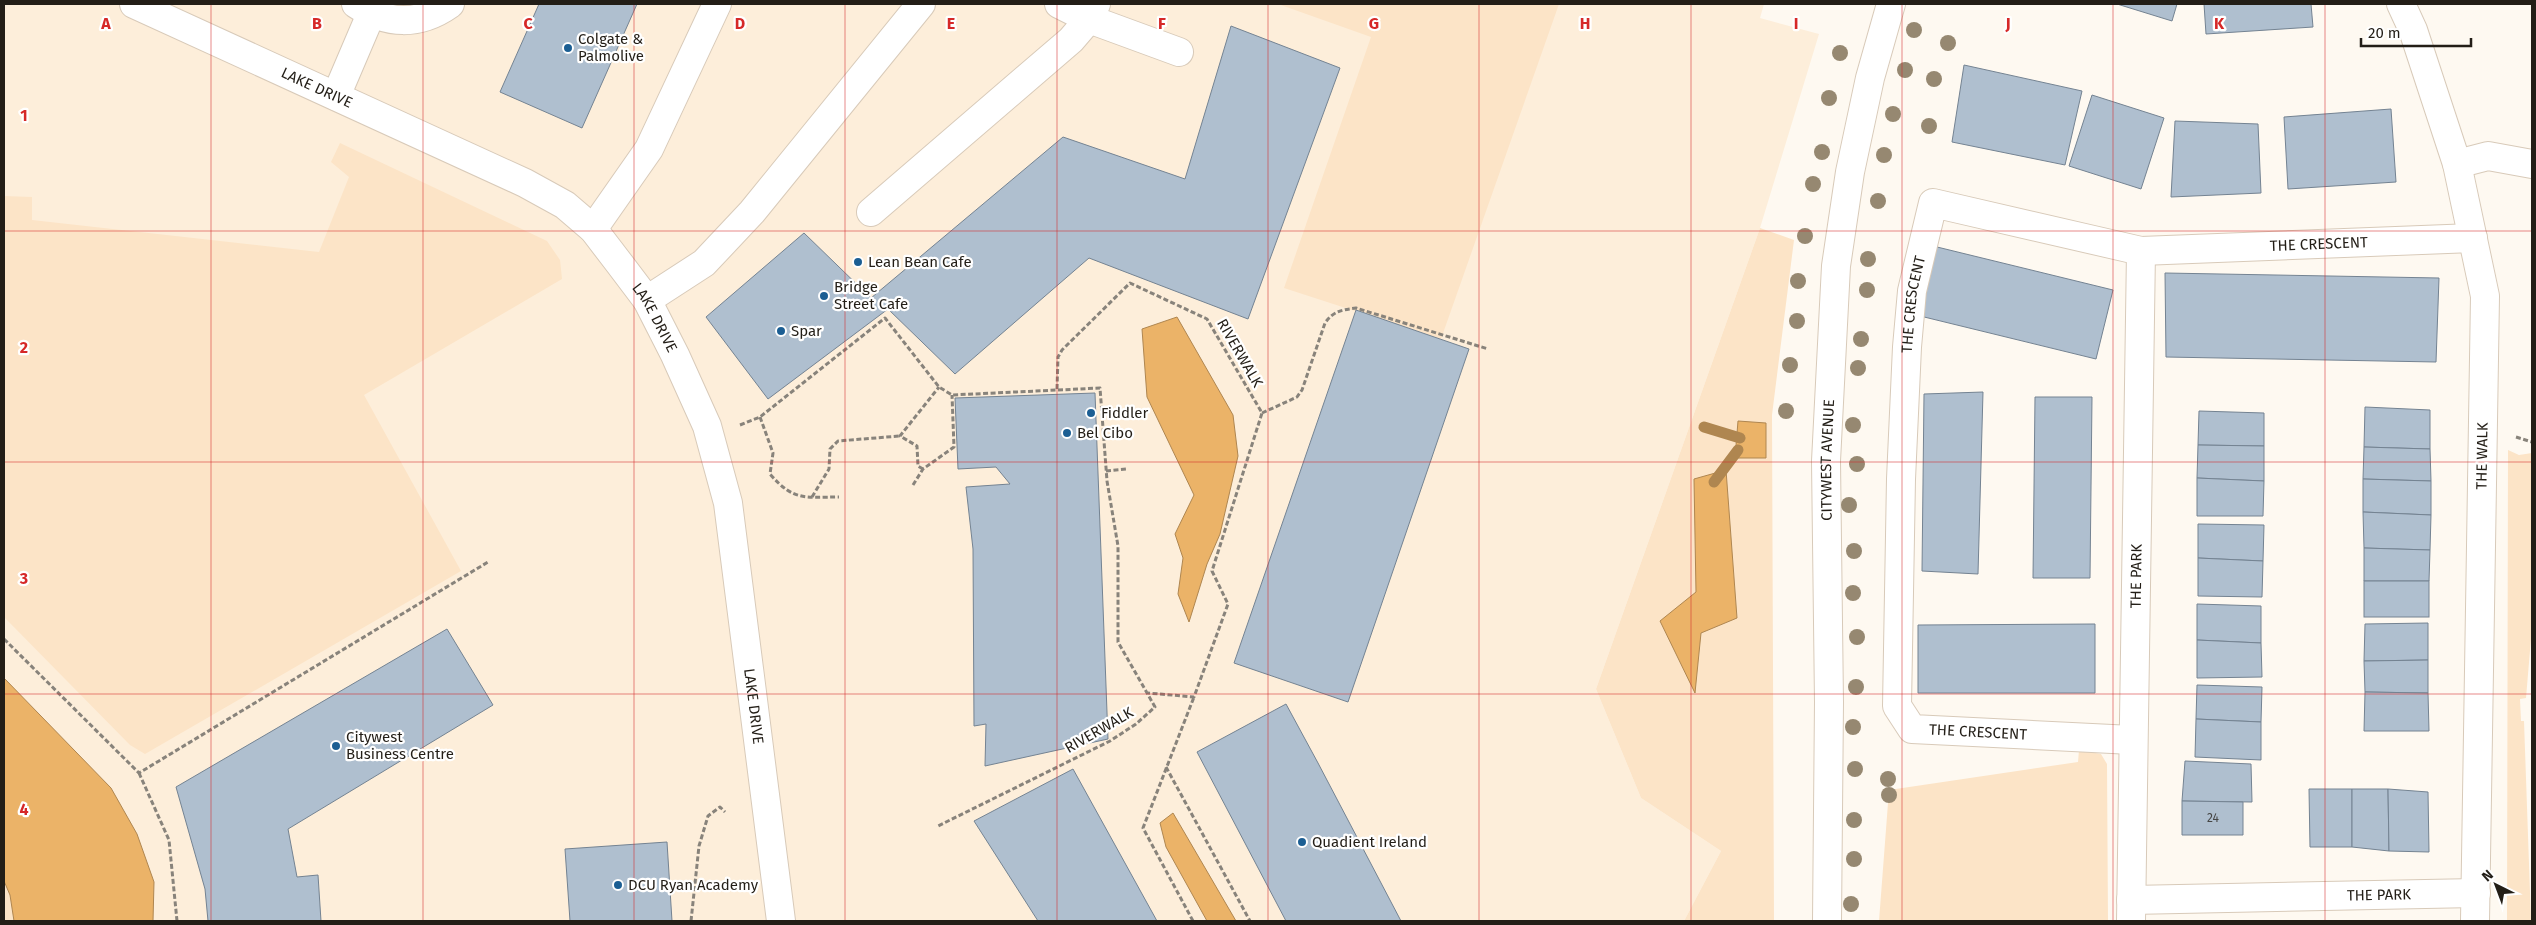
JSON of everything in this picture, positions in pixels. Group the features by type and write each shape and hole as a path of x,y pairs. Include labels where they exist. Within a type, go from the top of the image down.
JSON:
{"street":[{"name":"LAKE DRIVE","path":"134,4 525,183 565,205 593,229 647,300 675,354 709,434 728,503 772,835 781,921"},
{"path":"336,96 364,9 406,21 435,14 450,4"},
{"path":"593,229 649,149 717,4"},
{"path":"647,300 704,262 752,212 921,4"},
{"path":"1059,4 1093,11 1179,52"},
{"name":"CITYWEST AVENUE","path":"1825,918 1829,702 1826,460 1836,266 1850,172 1870,78 1891,4"},
{"name":"THE WALK","path":"2401,4 2413,30 2457,164 2484,296 2475,921"},
{"path":"871,212 1072,40 1093,11"},
{"path":"2457,164 2488,156 2532,164"},
{"name":"THE CRESCENT","path":"2132,740 1912,729 1897,706 1901,479 1912,291 1933,203 2140,251 2473,238"},
{"name":"THE PARK","path":"2140,251 2131,911 2476,893"}],"path":[{"name":"RIVERWALK","path":"1057,389 1058,357 1062,350 1130,282 1207,319 1262,413"},
{"path":"1193,921 1143,828 1228,604 1212,571 1262,413 1297,397 1302,390 1325,323 1331,314 1340,310 1356,308 1488,349"},
{"path":"709,434 760,417 885,318 938,387 952,395 1100,388 1106,471 1118,546 1118,642 1148,693 1194,697"},
{"path":"900,436 938,387"},
{"path":"913,486 923,469 954,447 952,395"},
{"path":"760,417 773,453 770,474 781,487 796,496 840,498"},
{"path":"812,497 828,469 830,449 838,441 900,436 917,446 918,466 923,469"},
{"path":"2508,436 2525,438 2532,442"},
{"path":"1106,471 1127,469"},
{"path":"139,773 488,562"},
{"path":"4,639 139,773 169,840 178,921"},
{"name":"RIVERWALK","path":"938,826 1110,741 1136,724 1155,707 1148,693"},
{"path":"1165,767 1250,921"},
{"path":"691,921 699,846 708,816 720,807 725,812"}],"shaded area":[{"path":"4,4 1764,4 1760,18 1819,34 1760,228 1596,689 1641,798 1721,851 1684,921 4,921"},
{"path":"1278,4 1559,4 1441,339 1284,288 1371,37"},
{"path":"340,143 547,241 560,260 562,279 364,395 461,571 145,754 130,745 4,617 4,196 32,197 32,220 319,252 349,177 331,162"},
{"path":"1760,228 1794,240 1772,415 1774,921 1684,921 1721,851 1641,798 1596,689"},
{"path":"1177,317 1233,415 1238,456 1220,534 1207,564 1189,622 1178,594 1183,558 1175,534 1194,495 1147,397 1142,329"},
{"path":"1738,421 1766,423 1766,458 1735,458"},
{"path":"2508,450 2519,455 2532,453 2532,627 2526,698 2520,699 2521,721 2524,721 2531,921 2507,921"},
{"path":"1726,470 1737,618 1701,633 1695,693 1660,621 1696,592 1694,479"},
{"path":"4,678 111,788 137,834 154,882 153,921 14,921 10,895 4,881"},
{"path":"2079,750 2101,754 2107,764 2108,921 1879,921 1889,790 2078,762"},
{"path":"1173,813 1236,921 1207,921 1166,847 1160,823"},
{"path":"4,881 10,895 14,921 4,921"}],"building":[{"name":"Colgate & Palmolive","path":"539,4 637,4 582,128 500,92"},
{"path":"2117,4 2177,4 2172,21"},
{"path":"2204,4 2311,4 2313,27 2206,34"},
{"path":"1231,26 1340,68 1248,319 1089,258 955,374 888,309 768,399 706,317 804,233 871,298 1063,137 1185,179"},
{"path":"1964,65 2082,91 2065,165 1952,142"},
{"path":"2092,95 2164,118 2141,189 2069,166"},
{"path":"2391,109 2396,182 2288,189 2284,117"},
{"path":"2175,121 2258,124 2261,193 2171,197"},
{"path":"1933,246 2113,290 2096,359 1916,315"},
{"path":"2165,273 2439,278 2436,362 2166,357"},
{"path":"1356,310 1469,349 1348,702 1234,663"},
{"path":"1983,392 1978,574 1922,571 1924,394"},
{"path":"1095,393 1108,739 985,766 986,724 974,726 973,549 966,487 1010,484 996,467 958,469 955,398"},
{"path":"2035,397 2092,397 2090,578 2033,578"},
{"path":"2365,407 2430,410 2430,449 2364,447"},
{"path":"2199,411 2264,413 2264,446 2198,445"},
{"path":"2198,445 2264,446 2264,481 2197,478"},
{"path":"2364,447 2430,449 2431,481 2363,479"},
{"path":"2197,478 2264,481 2263,516 2197,516"},
{"path":"2363,479 2431,481 2431,515 2363,512"},
{"path":"2363,512 2431,515 2430,550 2364,548"},
{"path":"2198,524 2264,525 2263,561 2198,558"},
{"path":"2364,548 2430,550 2429,581 2364,581"},
{"path":"2198,558 2263,561 2262,597 2198,596"},
{"path":"2364,581 2429,581 2429,617 2364,617"},
{"path":"2197,604 2261,606 2261,643 2197,640"},
{"path":"2428,623 2428,660 2364,661 2365,624"},
{"path":"2095,624 2095,693 1918,693 1918,625"},
{"name":"Citywest Business Centre","path":"447,629 493,705 288,829 297,877 318,875 321,921 208,921 205,889 176,787"},
{"path":"2197,640 2261,643 2262,677 2197,678"},
{"path":"2428,660 2428,693 2365,692 2364,661"},
{"path":"2197,685 2262,687 2261,722 2196,719"},
{"path":"2365,692 2428,693 2429,731 2364,731"},
{"name":"Quadient Ireland","path":"1286,704 1401,921 1286,921 1197,752"},
{"path":"2196,719 2261,722 2261,760 2195,757"},
{"path":"2185,761 2251,764 2252,802 2182,801"},
{"path":"1073,769 1157,921 1038,921 974,821"},
{"path":"2309,789 2352,789 2352,847 2310,847"},
{"path":"2352,789 2388,789 2389,851 2352,847"},
{"path":"2388,789 2428,792 2429,852 2389,851"},
{"path":"2182,801 2243,802 2243,835 2182,835"},
{"name":"DCU Ryan Academy","path":"667,842 672,921 570,921 565,849"}],"waterway":[{"path":"1704,427 1740,438"},
{"path":"1714,482 1738,450"}],"place":[{"name":"Colgate & Palmolive","path":"568,48"},
{"name":"Lean Bean Cafe","path":"858,262"},
{"name":"Bridge Street Cafe","path":"824,296"},
{"name":"Spar","path":"781,331"},
{"name":"Fiddler","path":"1091,413"},
{"name":"Bel Cibo","path":"1067,433"},
{"name":"Citywest Business Centre","path":"336,746"},
{"name":"Quadient Ireland","path":"1302,842"},
{"name":"DCU Ryan Academy","path":"618,885"}]}
